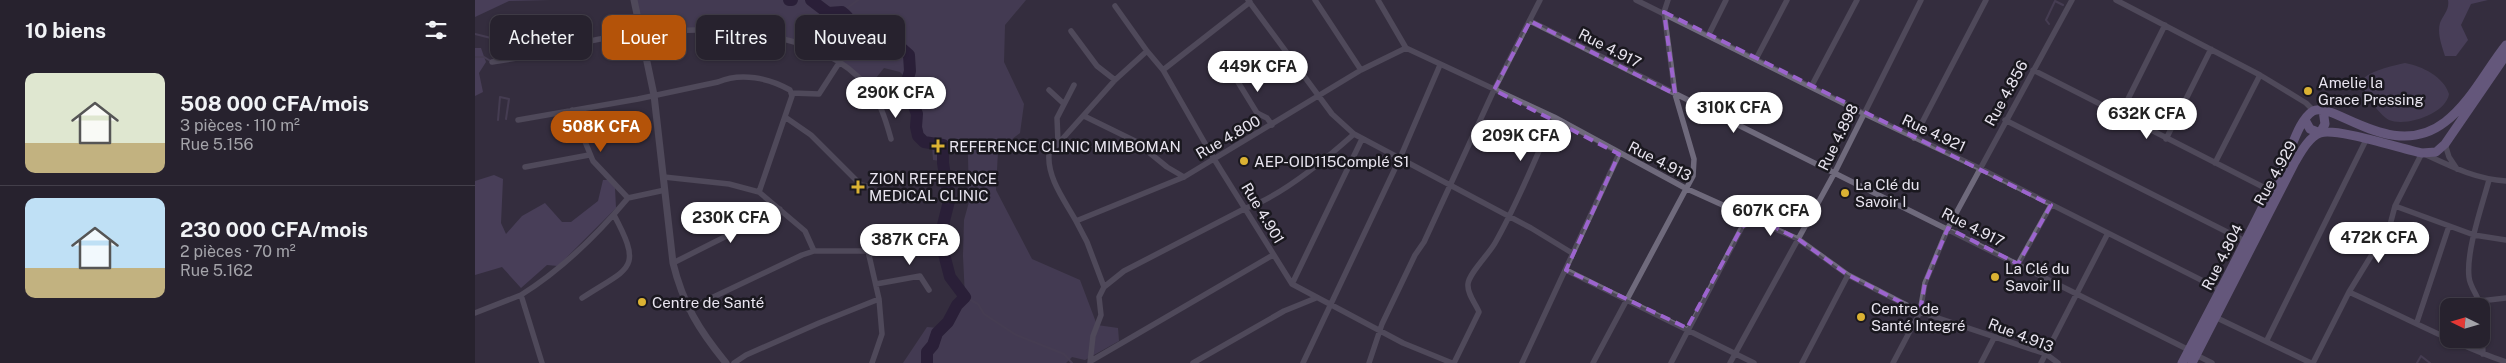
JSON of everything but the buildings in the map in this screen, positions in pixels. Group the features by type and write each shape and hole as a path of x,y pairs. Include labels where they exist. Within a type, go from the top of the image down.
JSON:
{"main road":[{"path":"2422,153 2417,139 2445,122 2465,103 2506,45"},
{"path":"2305,120 2310,129 2320,133 2336,132 2422,153 2436,152 2445,144 2506,55"},
{"path":"2318,110 2370,131 2393,136 2428,131 2443,135 2445,144"},
{"path":"2318,110 2325,124 2320,133"},
{"name":"Rue 4.804","path":"2182,363 2192,356 2221,290 2305,120 2318,110"},
{"name":"Rue 4.929","path":"2192,356 2215,317 2295,162 2308,142 2320,133"}],"street":[{"path":"634,0 637,15"},
{"path":"1315,0 1361,70"},
{"path":"1378,0 1406,48 1494,90"},
{"path":"1369,363 1380,329 1415,254 1424,242 1494,90 1540,0"},
{"name":"Rue 4.921","path":"1636,0 1709,34 1811,87 1979,168 2221,290"},
{"path":"1593,363 1693,176 1694,159 1675,94 1664,12 1668,0"},
{"path":"1709,34 1726,0"},
{"path":"1756,59 1787,0"},
{"path":"1811,87 1857,0"},
{"name":"Rue 4.898","path":"1730,363 1835,172 1921,0"},
{"path":"1914,138 1986,0"},
{"name":"Rue 4.856","path":"1893,363 1920,312 1925,283 1948,228 2005,120 2072,0"},
{"path":"2116,0 2260,75 2318,110"},
{"path":"1163,70 1249,1 1332,114 1355,134 1508,216 1572,253"},
{"name":"Rue 4.901","path":"1115,6 1163,70 1292,284 1331,306 1380,329 1403,343 1453,363"},
{"name":"Rue 4.917","path":"1530,21 1948,228 2078,294 2192,356 2211,363"},
{"path":"2120,115 2165,25"},
{"path":"686,31 715,29 789,41 830,55 847,67 868,88 881,107 891,139"},
{"path":"1071,32 1097,66 1115,80"},
{"path":"492,62 602,39"},
{"name":"Rue 4.800","path":"1076,221 1184,178 1361,70 1406,48"},
{"path":"2166,138 2211,49"},
{"path":"1104,287 1087,242 1051,174 1048,164 1049,154 1115,80 1147,51"},
{"path":"647,60 654,96 673,263 679,288 701,332 726,363"},
{"path":"518,120 654,96 718,82 729,77 743,76 772,82 787,88 792,93 819,94 839,63"},
{"path":"1303,363 1400,158 1440,65"},
{"path":"1230,69 1257,112 1267,118 1272,125"},
{"path":"2033,70 2271,191"},
{"path":"2215,163 2260,75"},
{"path":"1058,142 1057,118 1063,103 1074,85"},
{"path":"1049,90 1063,103"},
{"name":"Rue 4.913","path":"1494,90 1555,117 1619,154 1685,188 1756,218 1798,239 1848,275 1920,312 2046,354 2058,363"},
{"path":"759,192 792,93"},
{"path":"572,110 589,155 598,168 628,198"},
{"path":"1084,116 1135,141 1184,178"},
{"path":"785,117 811,135 861,185 867,186 893,179"},
{"path":"1453,363 1479,312 1470,294 1468,284 1471,275 1488,256 1555,117"},
{"path":"2005,120 2245,241"},
{"path":"1091,362 1093,336 1101,315 1099,296 1104,287 1124,271 1246,208 1259,204 1324,160 1355,134"},
{"path":"1292,284 1362,139"},
{"path":"2267,340 2366,140"},
{"path":"2445,144 2449,158 2459,171"},
{"path":"2215,317 2312,363 2349,292 2390,225 2395,206 2422,153 2459,171 2489,180 2506,181"},
{"path":"1521,363 1619,154"},
{"path":"525,167 589,155"},
{"path":"664,177 729,184 759,192 805,231 815,251"},
{"path":"2478,298 2469,277 2474,235 2489,180"},
{"path":"475,313 521,295 547,278 614,215 628,198 665,190"},
{"path":"2018,264 2051,205"},
{"path":"2395,206 2474,235 2506,240"},
{"path":"673,263 780,209"},
{"path":"582,298 625,269 631,258 630,248 614,215"},
{"path":"1671,363 1687,328 1742,227 1756,218"},
{"path":"2417,322 2449,226"},
{"path":"2041,363 2078,294 2107,233"},
{"path":"688,309 802,255 815,251 868,250 879,299 882,334 872,363"},
{"path":"1091,362 1273,254"},
{"path":"1566,270 1626,301 1687,328 1754,363"},
{"path":"1802,363 1848,275"},
{"path":"876,284 920,276 929,290"},
{"path":"2349,292 2417,322 2460,346 2506,362"},
{"path":"521,295 541,363"},
{"path":"1193,363 1284,311 1316,298"},
{"path":"2490,302 2506,298"},
{"path":"734,363 746,355 879,299"},
{"path":"1981,363 1994,338"},
{"path":"2483,348 2483,354"}],"highlighted area":[{"path":"1664,12 2051,205 2018,264 1948,228 1925,283 1920,312 1848,275 1798,239 1756,218 1742,227 1687,328 1566,270 1619,154 1494,90 1530,21 1675,94"}],"shaded area":[{"path":"475,0 550,0 509,1 475,17"},
{"path":"634,0 1026,0 1005,25 1004,62 1024,104 1020,133 998,150 996,190 1032,259 1080,280 1097,325 1118,328 1119,341 1085,360 1072,357 1066,363 903,363 927,327 937,328 943,326 965,297 964,220 969,202 968,156 965,140 944,145 943,161 933,160 932,145 922,141 917,134 917,113 908,92 907,79 900,72 884,68 868,88 847,67 834,60 905,60 905,15 795,15 795,44 785,42 785,15 696,15 696,32 686,32 686,15 638,15"},
{"path":"2448,0 2488,0 2471,4 2461,25 2468,40 2456,56 2445,56 2439,36 2440,23 2447,9"},
{"path":"475,48 481,48 486,62 479,73 483,92 475,96"},
{"path":"2405,63 2431,73 2442,82 2449,94 2441,107 2433,113 2415,120 2396,122 2389,120 2381,113 2361,82 2374,72"},
{"path":"494,175 503,179 501,223 506,234 522,216 545,203 562,222 571,222 598,201 603,180 610,180 615,188 616,208 558,266 547,265 521,288 502,267 475,275 475,181"}],"waterway":[{"path":"811,0 828,13 842,12 846,15 851,23 851,37 857,41 870,44 879,38 892,40 909,55 910,71 906,85 917,114 916,127 918,136 924,142 943,145 943,163 949,201 943,225 944,254 950,277 965,297 957,305 948,322 937,333 933,345 927,352 927,363"},
{"path":"842,12 858,0"},
{"path":"2049,24 2046,20 2055,1 2063,5"},
{"path":"475,34 490,38"},
{"path":"475,57 484,57 489,60"},
{"path":"498,120 500,97 509,99 506,119"},
{"path":"965,297 978,304 984,314 1016,335 1064,354 1072,363"},
{"path":"2417,363 2421,356 2430,363"}],"place":[{"name":"Amelie la Grace Pressing","path":"2308,91"},
{"name":"REFERENCE CLINIC MIMBOMAN","path":"938,146"},
{"name":"AEP-OID115Complé S1","path":"1244,161"},
{"name":"ZION REFERENCE MEDICAL CLINIC","path":"858,187"},
{"name":"La Clé du Savoir I","path":"1845,193"},
{"name":"La Clé du Savoir II","path":"1995,277"},
{"name":"Centre de Santé","path":"642,302"},
{"name":"Centre de Santé Integré","path":"1861,317"}]}
